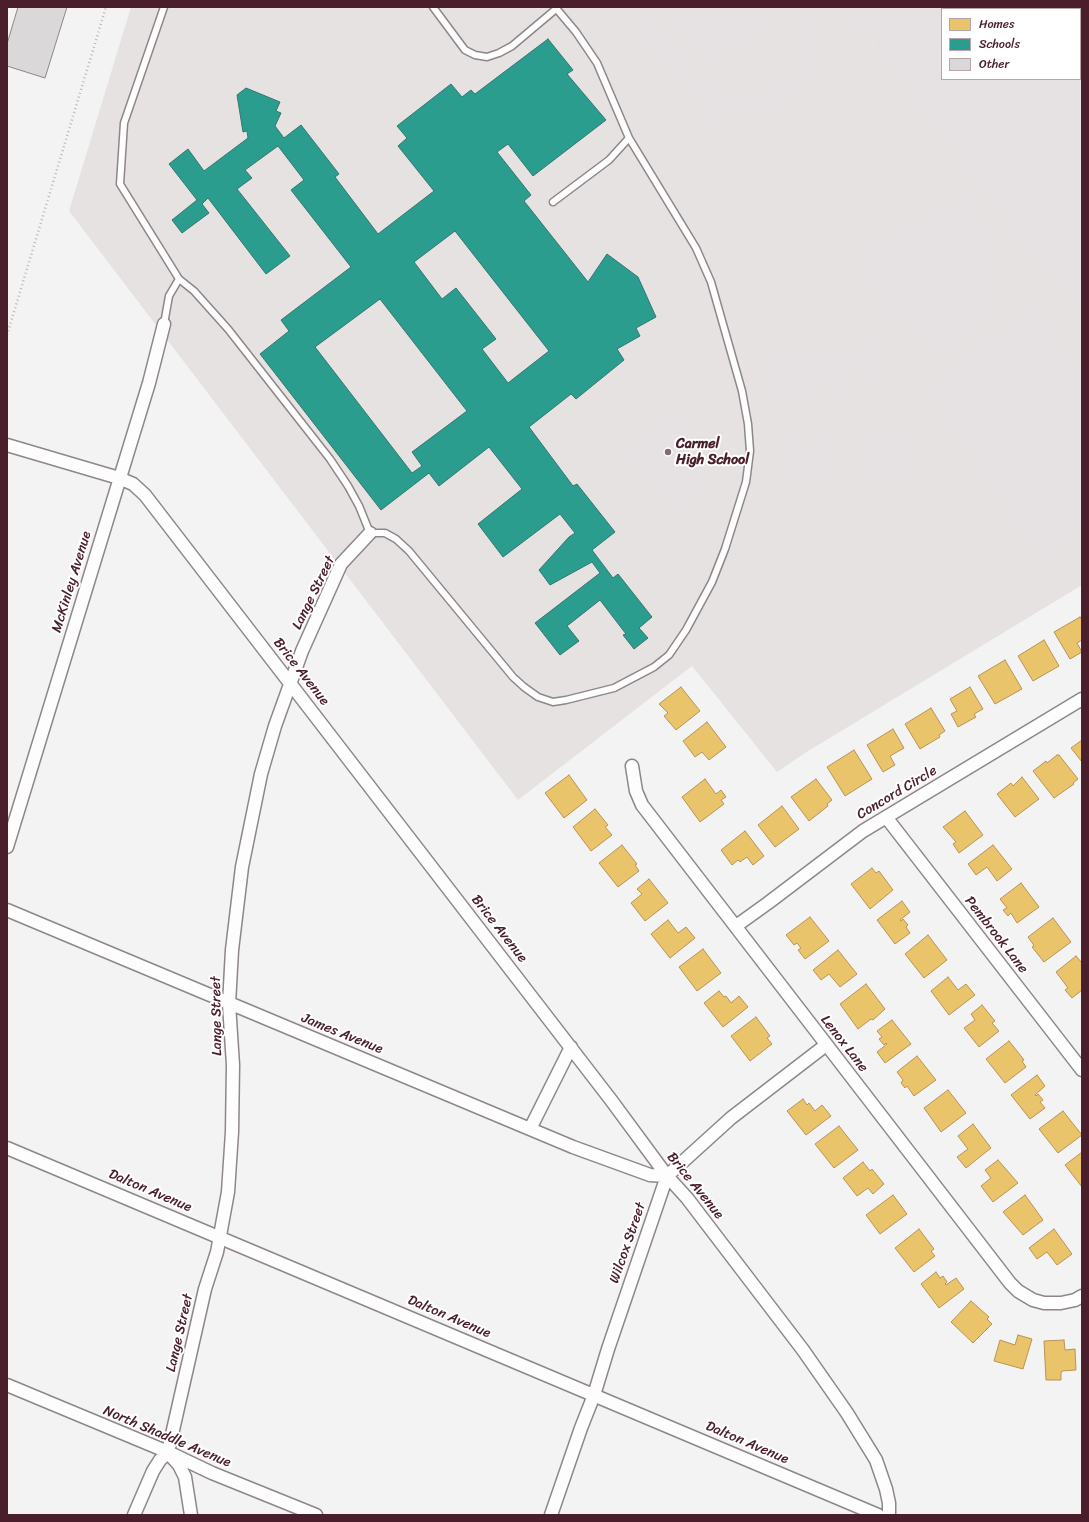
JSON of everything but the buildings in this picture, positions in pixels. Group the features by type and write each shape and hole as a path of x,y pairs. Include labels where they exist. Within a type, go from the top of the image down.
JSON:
{"street":[{"name":"McKinley Avenue","path":"7,847 149,383 164,324"},
{"name":"Brice Avenue","path":"7,445 119,478 133,484 146,495 571,1047 667,1176 688,1198 803,1350 847,1413 876,1460 886,1489 889,1503 889,1515"},
{"name":"Lange Street","path":"168,1452 205,1289 217,1252 228,1192 232,1132 232,1065 229,1004 232,950 242,867 261,774 290,682 302,651 341,564 370,533"},
{"name":"Concord Circle","path":"736,926 863,831 1082,699"},
{"name":"Lenox Lane","path":"632,766 636,791 642,805 1010,1283 1018,1291 1033,1300 1044,1303 1066,1302 1082,1296"},
{"name":"Pembrook Lane","path":"886,817 1082,1070"},
{"name":"James Avenue","path":"7,910 392,1071 488,1113 573,1147 650,1175 667,1176"},
{"name":"Wilcox Street","path":"551,1515 594,1395 608,1349 667,1176 731,1118 826,1045"},
{"path":"530,1129 571,1047"},
{"name":"Dalton Avenue","path":"7,1148 878,1515"},
{"name":"North Shaddle Avenue","path":"7,1385 168,1452 212,1473 316,1515"},
{"path":"134,1515 153,1471 160,1460 168,1452 179,1465 185,1477 191,1515"}],"lane":[{"path":"164,7 124,123 120,184 179,279 194,291 228,329 330,458 359,506 370,533 385,533 396,539 409,550 513,678 538,697 553,702 566,700 614,688 636,678 654,667 669,654 686,630 712,582 725,549 746,482 750,451 748,424 742,391 711,282 696,248 630,138 597,63 576,32 555,8 512,46 498,54 487,57 475,55 465,50 433,7"},
{"path":"553,202 609,160 630,138"},
{"path":"164,324 170,296 179,279"}],"path":[{"path":"7,335 106,7"}],"shaded area":[{"name":"Carmel High School","path":"131,7 843,7 864,34 875,24 881,33 873,40 875,50 1082,320 1082,585 805,753 777,772 692,666 518,800 69,211"},
{"path":"620,7 642,7 700,79 716,90 735,96 745,96 764,92 781,83 795,69 803,51 805,41 805,22 800,7 818,7 823,31 822,44 815,68 801,89 792,97 781,104 757,112 745,113 725,111 731,119 717,130"},
{"path":"659,7 785,7 708,69"},
{"path":"843,7 1082,7 1082,320 875,50 873,40 881,33 875,25 864,35"},
{"path":"967,195 988,233 995,253 998,271 996,286 983,319 973,333 943,363 885,309 856,274 857,257 895,230"},
{"path":"1031,305 1082,374 1082,532 1043,559 922,387"},
{"path":"880,341 884,389 862,391 857,343"},
{"path":"850,343 854,392 832,394 827,345"},
{"path":"820,346 824,395 802,397 797,348"},
{"path":"790,348 795,397 772,399 768,350"},
{"path":"680,417 697,425 691,447 702,485 685,516 624,451 663,419"},
{"path":"912,429 916,477 894,479 889,431"},
{"path":"882,431 887,480 864,482 860,433"},
{"path":"833,435 837,484 815,486 810,438"},
{"path":"804,438 808,487 786,489 781,440"}],"place":[{"name":"Carmel High School","path":"668,452"}]}
